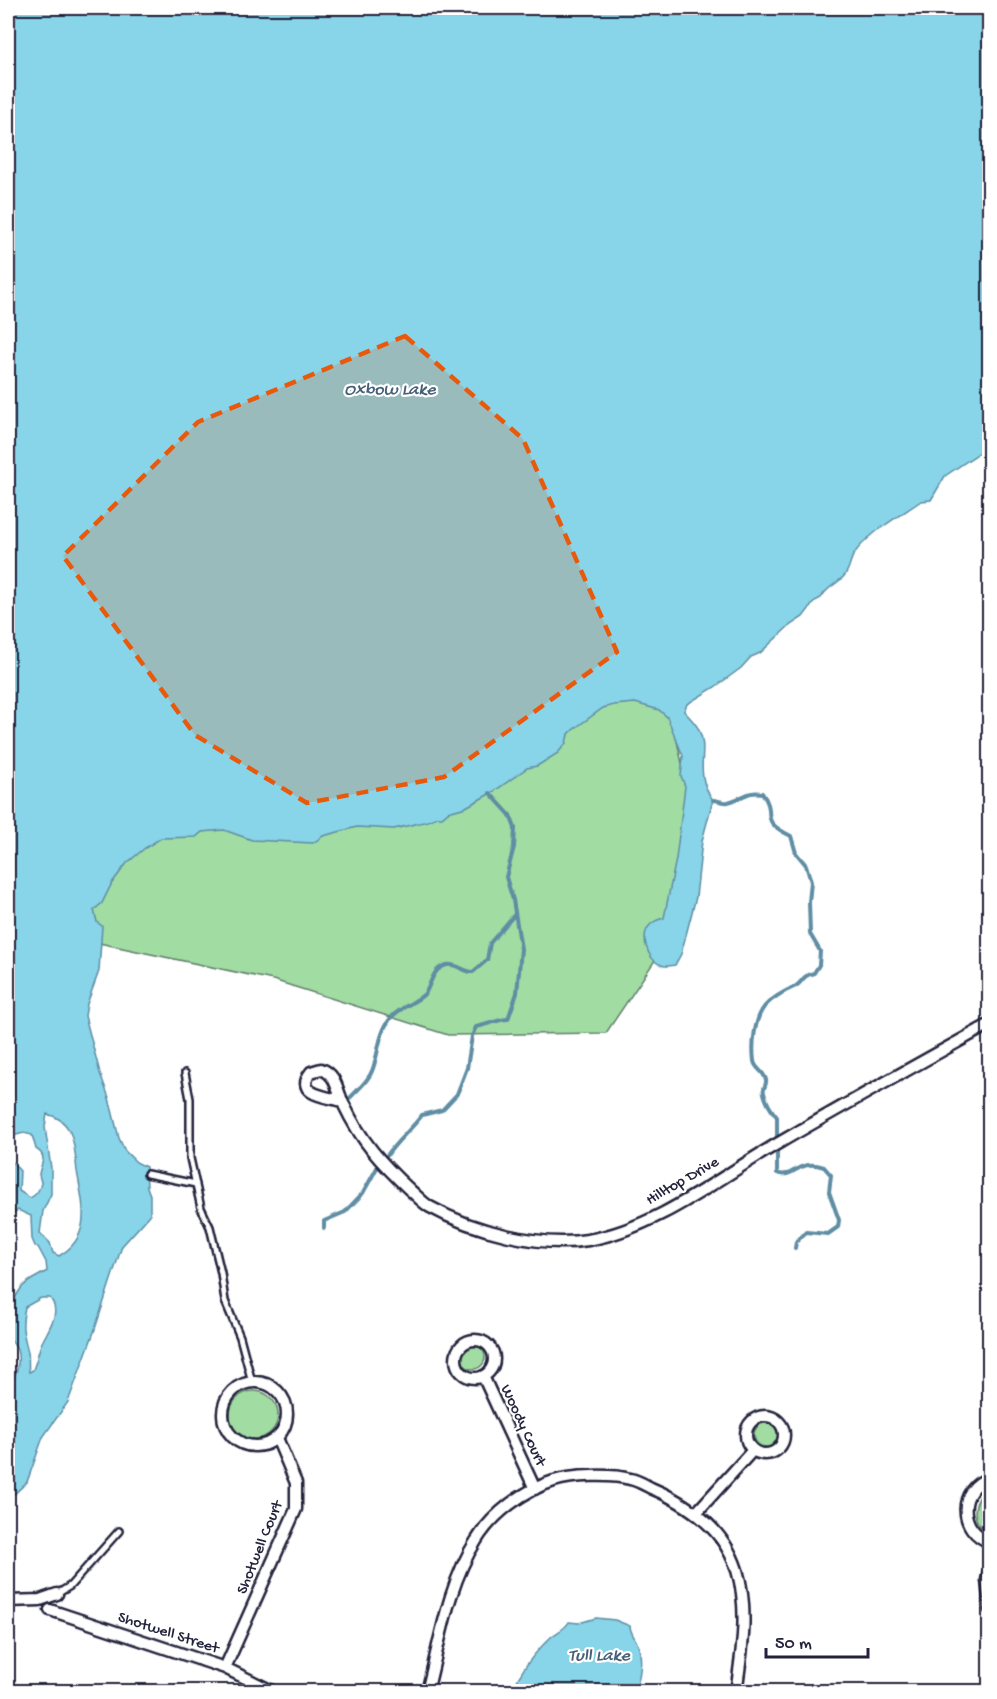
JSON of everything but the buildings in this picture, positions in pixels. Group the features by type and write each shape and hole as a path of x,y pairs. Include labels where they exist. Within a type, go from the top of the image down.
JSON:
{"street":[{"name":"Hilltop Drive","path":"342,1101 362,1140 428,1206 463,1222 516,1237 559,1243 589,1240 660,1215 818,1120 990,1024"},
{"name":"Woody Court","path":"483,1376 535,1489"},
{"path":"252,1382 271,1386 279,1393 285,1401 287,1421 278,1438 257,1447 246,1446 236,1441 228,1433 223,1422 222,1411 232,1391 252,1382"},
{"name":"Shotwell Court","path":"225,1668 296,1509 296,1483 278,1438"},
{"path":"696,1513 753,1450"},
{"path":"427,1692 456,1583 476,1540 499,1513 526,1494 554,1481 586,1476 630,1478 672,1496 696,1513 721,1539 737,1570 743,1607 742,1653 736,1692"},
{"path":"990,1478 972,1489 965,1503 969,1527 974,1533 990,1542"},
{"path":"990,1568 987,1580 990,1609"},
{"path":"8,1601 40,1600 57,1594"},
{"name":"Shotwell Street","path":"50,1610 225,1668 274,1692"}],"lane":[{"path":"185,1073 190,1099 190,1158 201,1208 210,1227 225,1301 240,1337 252,1382"},
{"path":"147,1174 196,1184"},
{"path":"57,1594 70,1586 119,1531"}],"highlighted area":[{"path":"405,336 523,439 617,652 444,777 307,803 195,735 63,556 198,422"}],"green space":[{"path":"666,693 694,816 666,944 606,1033 448,1035 273,980 52,933 119,804"},
{"path":"473,1345 478,1346 484,1352 484,1362 478,1368 473,1369 468,1368 462,1362 461,1357 462,1352 468,1346"},
{"path":"249,1391 259,1391 274,1401 278,1415 274,1429 268,1435 259,1439 249,1439 234,1429 230,1420 230,1410 240,1395"},
{"path":"766,1423 771,1424 777,1430 777,1440 771,1446 766,1447 761,1446 755,1440 754,1435 755,1430 761,1424"},
{"path":"989,1488 989,1533 978,1523 975,1510 979,1498"}],"water":[{"name":"Oxbow Lake","path":"8,8 989,8 989,446 945,476 931,500 921,501 885,525 860,546 845,575 815,601 803,617 789,626 760,653 751,657 741,668 687,704 684,711 696,725 702,739 702,771 713,800 702,841 696,897 681,954 675,965 664,966 656,962 645,940 647,929 651,924 664,918 676,859 685,786 681,776 683,756 667,717 659,710 635,703 603,708 568,735 566,743 558,753 537,766 527,768 493,792 466,807 448,812 442,817 394,829 357,827 323,836 313,843 252,840 224,830 202,832 196,837 161,838 145,848 127,863 112,883 102,903 94,910 97,922 102,926 99,971 85,1016 119,1138 125,1151 136,1162 146,1167 150,1215 122,1246 68,1402 43,1437 27,1482 8,1500 8,1390 18,1365 17,1350 7,1328 9,1315 23,1286 47,1271 46,1262 32,1239 31,1216 18,1210 8,1216 8,1157 20,1171 19,1191 30,1198 40,1186 39,1174 43,1157 36,1149 32,1135 24,1133 12,1136 8,1141","holes":["47,1114 64,1123 72,1136 83,1206 83,1218 77,1239 59,1256 53,1253 50,1243 40,1233 43,1211 51,1194 51,1168 45,1127","41,1298 50,1298 55,1310 33,1370 29,1372 28,1352 23,1330 25,1307"]},
{"name":"Tull Lake","path":"596,1618 615,1620 630,1626 641,1659 636,1691 512,1691 528,1662 551,1637 569,1622 579,1623"}],"waterway":[{"path":"386,1157 422,1115 442,1110 457,1094 467,1068 472,1036 476,1027 508,1019 517,993 521,949 513,900 506,877 514,847 515,828 510,815 490,793"},
{"path":"713,800 728,802 749,794 762,793 769,807 770,821 791,836 796,853 806,865 811,882 810,934 820,951 819,965 814,973 765,1006 758,1018 753,1047 755,1064 766,1080 765,1096 777,1117 777,1173 788,1174 804,1166 814,1165 824,1167 831,1175 829,1192 839,1220 838,1227 828,1234 806,1232 796,1242 795,1248"},
{"path":"349,1099 370,1075 383,1031 394,1015 424,995 436,972 442,967 454,965 473,972 487,960 490,943 515,914"},
{"path":"324,1228 324,1221 345,1212 363,1193 378,1166"}]}
